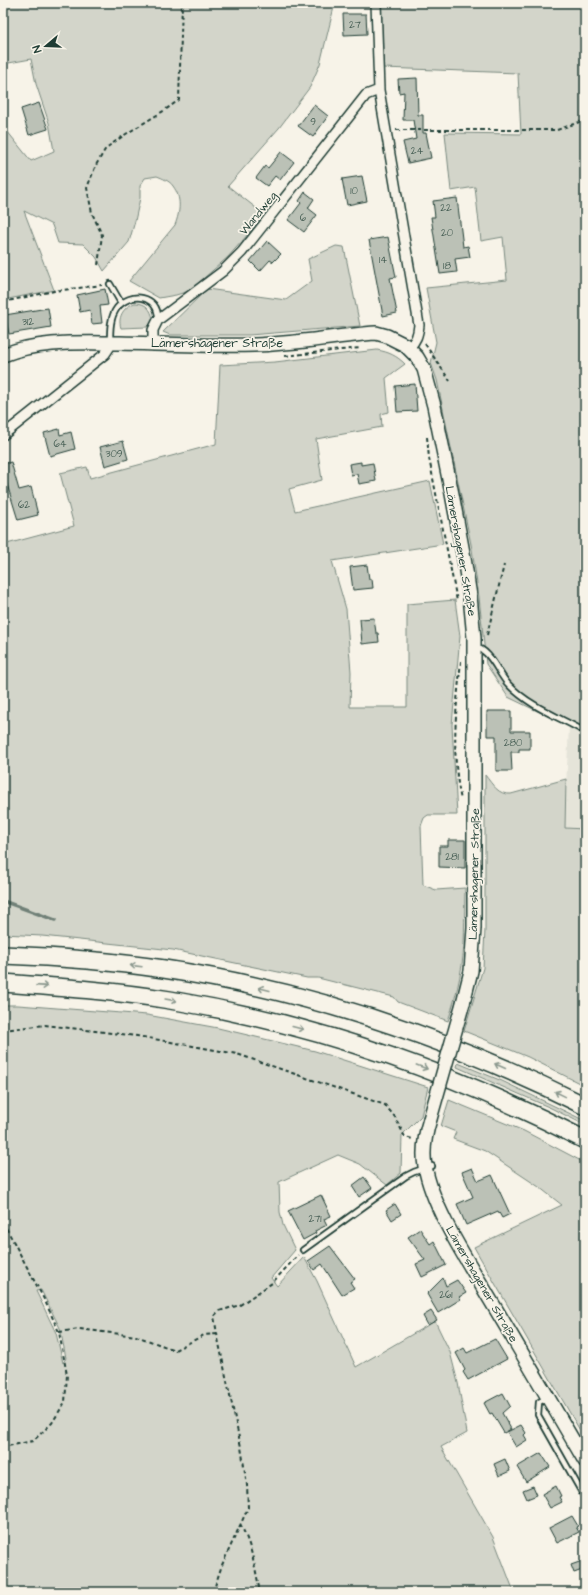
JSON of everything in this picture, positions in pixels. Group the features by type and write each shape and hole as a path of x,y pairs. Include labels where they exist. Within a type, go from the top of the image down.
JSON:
{"highway":[{"path":"3,955 70,958 164,969 260,988 361,1015 447,1044 535,1082 585,1106"},
{"path":"3,983 97,990 170,1000 242,1014 335,1038 422,1067 493,1096 585,1140"}],"main road":[{"name":"Lämershagener Straße","path":"3,355 20,349 43,344 110,343 256,345 376,334 393,339 409,348 424,369 434,406 464,558 478,648 474,928 471,971 430,1119 424,1142 423,1154 428,1167 436,1202 456,1240 585,1461"}],"street":[{"path":"376,3 379,90 419,325 417,337 409,348"},
{"name":"Wandweg","path":"158,320 223,270 242,252 366,95 379,90"},
{"path":"152,344 153,330 158,320"},
{"path":"3,435 105,354 110,343"}],"lane":[{"path":"110,284 121,304"},
{"path":"110,343 110,329 113,316 116,309 121,304 134,298 140,297 147,299 156,307 158,320"},
{"path":"478,648 518,693 546,712 580,729"},
{"path":"303,1250 406,1176 428,1167"},
{"path":"548,1398 539,1402 538,1415 585,1498"}],"path":[{"path":"98,265 102,235 92,213 87,188 96,165 106,148 179,100 182,3"},
{"path":"385,131 398,129 557,130 585,120"},
{"path":"3,302 54,291 110,284"},
{"path":"417,337 426,344 450,381"},
{"path":"426,430 429,458 458,604"},
{"path":"478,648 504,565"},
{"path":"461,659 455,721 458,782 461,802"},
{"path":"3,1030 45,1025 137,1036 237,1054 385,1105 395,1117 405,1137 424,1142"},
{"path":"3,1222 59,1332 67,1375 65,1402 52,1423 33,1441 3,1447"},
{"path":"213,1592 222,1565 248,1508 247,1485 241,1447 214,1316 219,1311 240,1305 272,1283 303,1250"},
{"path":"59,1332 79,1329 136,1336 175,1350 204,1335 217,1334"},
{"path":"240,1524 246,1534 260,1592"}],"shaded area":[{"path":"3,3 373,3 373,6 334,7 320,64 310,87 279,128 228,186 265,215 228,257 189,291 159,298 129,281 175,225 178,215 179,200 176,191 170,183 157,176 145,178 140,186 140,198 129,242 104,271 96,257 83,244 58,243 52,225 24,211 54,290 3,300 3,126 31,161 54,151 49,123 36,84 31,59 3,64"},
{"path":"381,3 585,3 585,734 508,697 486,664 472,549 437,380 431,363 436,342 426,288 507,280 503,237 481,241 475,187 451,191 445,133 521,134 518,73 383,68"},
{"path":"336,246 344,247 360,326 249,335 170,335 163,332 207,289 286,300 312,281 308,259"},
{"path":"135,303 145,305 151,312 153,319 147,327 121,328 120,319 123,312 128,306"},
{"path":"377,350 392,355 405,364 386,378 389,412 381,414 382,427 316,439 322,480 289,489 295,511 430,481 443,544 332,561 346,609 351,672 350,707 407,707 407,604 455,600 460,636 452,725 457,815 428,815 424,818 421,826 423,885 436,890 465,888 462,965 448,1021 398,1002 394,997 318,978 307,978 173,950 42,936 3,934 3,545 74,526 60,473 87,467 90,478 216,444 220,365 275,362"},
{"path":"569,726 585,734 585,829 564,828"},
{"path":"485,775 496,789 506,794 511,794 566,779 565,828 585,829 585,1086 528,1057 464,1031 483,968 485,930"},
{"path":"3,1005 147,1015 218,1028 315,1051 428,1087 421,1116 402,1135 401,1173 387,1185 360,1164 338,1155 279,1182 280,1212 283,1225 295,1250 271,1278 277,1286 304,1257 317,1281 356,1367 435,1321 450,1352 458,1383 467,1433 441,1447 493,1537 514,1592 3,1592","holes":["41,1290 60,1328 66,1358 63,1363 56,1333 36,1291"]},
{"path":"458,1063 502,1081 575,1116 585,1121 585,1125 551,1108 457,1067"},
{"path":"449,1100 524,1131 585,1163 585,1439 474,1247 562,1205 539,1187 485,1151 453,1139 456,1132 441,1126"}],"building":[{"path":"343,14 366,14 367,34 344,35"},
{"path":"417,78 418,115 423,115 423,133 426,133 431,158 408,163 403,142 416,139 413,120 403,120 404,92 399,93 398,79"},
{"path":"39,103 48,129 29,135 21,109"},
{"path":"314,105 328,116 313,137 298,126"},
{"path":"281,152 294,162 280,180 275,176 267,186 256,178 265,166 268,168"},
{"path":"362,176 367,201 347,205 342,179"},
{"path":"305,192 314,199 308,208 317,215 304,232 288,220 301,203 299,201"},
{"path":"457,198 463,247 468,246 470,257 455,259 457,272 440,274 431,217 435,217 433,201"},
{"path":"388,237 396,277 390,278 397,313 383,316 369,240"},
{"path":"267,241 281,254 273,262 270,260 260,271 250,261"},
{"path":"105,289 108,305 100,306 102,323 92,324 90,310 80,312 77,295"},
{"path":"48,308 51,327 9,334 5,315"},
{"path":"415,384 417,411 397,412 395,386"},
{"path":"59,429 60,435 71,432 75,449 50,456 44,433"},
{"path":"123,441 128,459 105,466 100,447"},
{"path":"11,462 19,490 31,487 38,515 18,520 6,481 3,482 3,464"},
{"path":"361,462 361,465 373,463 376,481 359,484 357,474 351,475 349,464"},
{"path":"367,565 369,579 372,579 373,588 353,590 350,567"},
{"path":"374,618 379,642 362,644 360,619"},
{"path":"487,711 511,711 511,731 530,731 530,749 519,749 519,752 511,752 512,771 496,771 496,736 487,736"},
{"path":"448,840 465,840 465,868 439,867 439,846 448,846"},
{"path":"472,1168 478,1181 492,1175 510,1214 502,1218 498,1211 466,1225 457,1204 473,1197 462,1172"},
{"path":"364,1177 372,1188 359,1197 352,1186"},
{"path":"321,1195 331,1216 324,1219 327,1225 315,1231 316,1233 303,1240 288,1211"},
{"path":"395,1204 401,1214 392,1220 386,1210"},
{"path":"420,1229 430,1244 434,1241 446,1265 422,1277 416,1264 425,1260 408,1237"},
{"path":"330,1246 355,1279 350,1282 354,1288 342,1295 322,1264 314,1270 308,1261"},
{"path":"443,1278 446,1286 457,1280 466,1293 459,1297 461,1299 438,1313 427,1294"},
{"path":"431,1311 437,1320 428,1325 423,1316"},
{"path":"495,1339 507,1359 468,1380 463,1372 465,1370 456,1353 464,1348 467,1353"},
{"path":"503,1393 510,1406 502,1413 511,1429 504,1433 484,1403"},
{"path":"521,1425 526,1433 524,1435 527,1440 516,1447 507,1432"},
{"path":"541,1453 550,1467 526,1482 517,1467"},
{"path":"505,1459 510,1471 499,1476 494,1464"},
{"path":"533,1486 537,1495 527,1499 523,1490"},
{"path":"556,1486 562,1502 550,1508 542,1494"},
{"path":"572,1516 578,1526 576,1527 579,1532 557,1543 549,1528"},
{"path":"585,1560 585,1569 574,1573 571,1565"}],"waterway":[{"path":"3,901 55,920"}]}
